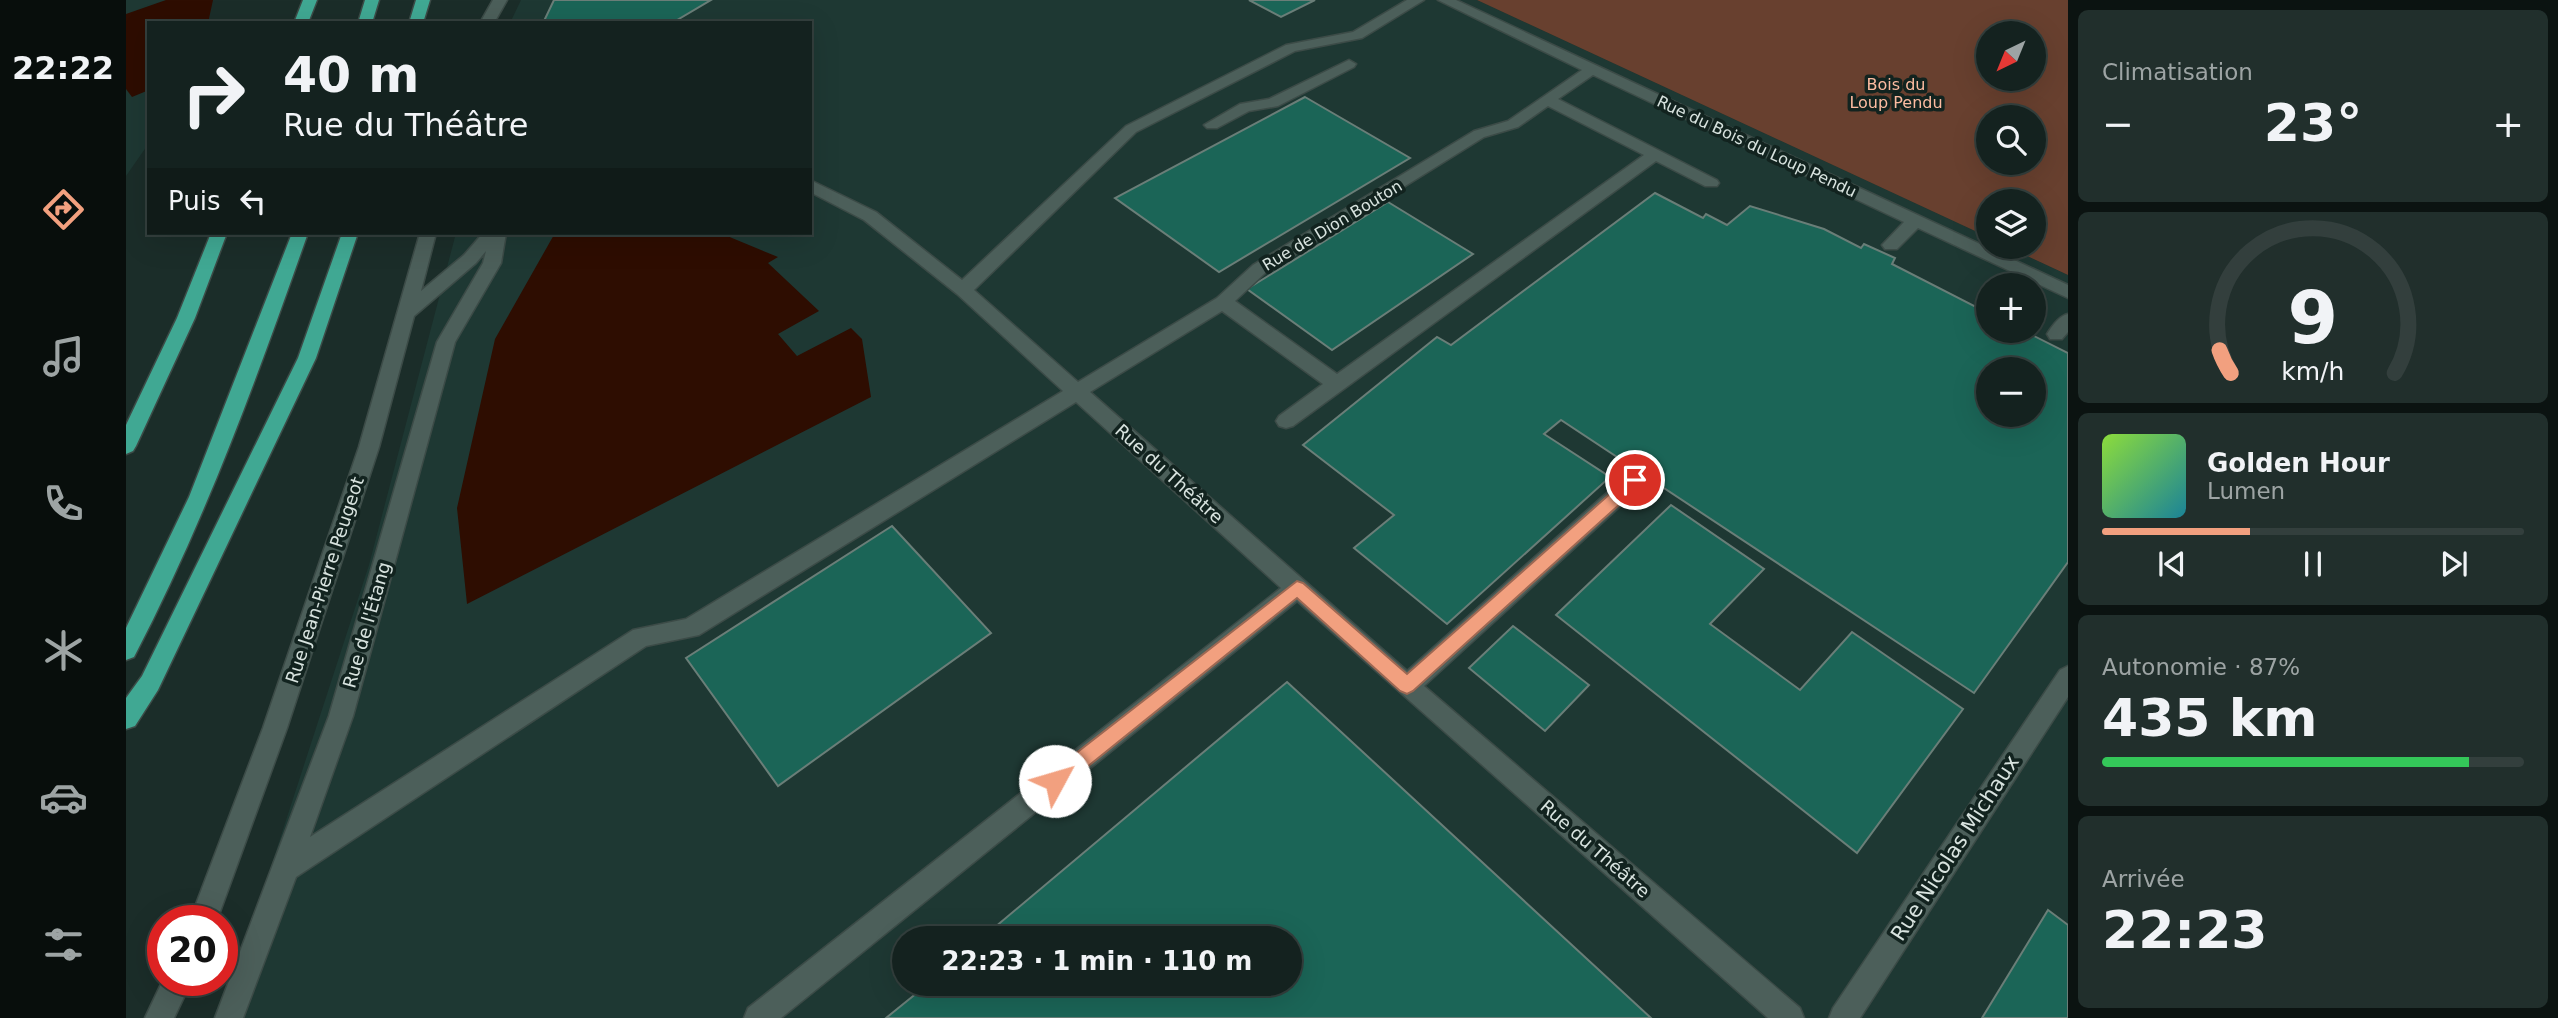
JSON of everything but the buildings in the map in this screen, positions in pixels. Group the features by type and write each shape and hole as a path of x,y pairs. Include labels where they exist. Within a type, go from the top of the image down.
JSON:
{"highway":[{"path":"302,21 310,0"},
{"path":"366,21 372,0"},
{"path":"417,21 424,0"},
{"path":"126,446 186,318 218,235"},
{"path":"126,650 143,619 209,474 299,235"},
{"path":"126,718 149,683 307,358 349,235"}],"street":[{"path":"488,21 500,0"},
{"path":"812,187 870,216 963,290 1131,129 1291,48 1357,35 1417,0"},
{"name":"Rue du Bois du Loup Pendu","path":"1445,0 2068,292"},
{"path":"1212,125 1245,107 1273,103 1349,64"},
{"name":"Rue de Dion Bouton","path":"286,868 641,637 691,628 1223,302 1259,269 1479,134 1525,118 1536,111 1546,99 1592,69"},
{"path":"1546,99 1711,183"},
{"path":"1286,421 1655,154"},
{"path":"1891,245 1916,220"},
{"name":"Rue Jean-Pierre Peugeot","path":"209,905 275,728 369,447 427,235"},
{"path":"406,313 470,259 490,235"},
{"name":"Rue de l'Étang","path":"229,1018 341,716 446,342 492,263 498,235"},
{"name":"Rue du Théâtre","path":"963,290 1407,686 1790,1018"},
{"path":"1223,302 1337,384"},
{"path":"1407,686 1635,480"},
{"path":"758,1018 1297,588"},
{"name":"Rue Nicolas Michaux","path":"1843,1018 2068,677"},
{"path":"159,1018 170,996"}],"shaded area":[{"path":"126,0 203,0 154,21 147,21 147,146 126,176"},
{"path":"166,0 213,0 208,21 147,21 147,91 132,97 126,89 126,14"},
{"path":"521,0 1477,0 1976,231 1976,259 2034,259 2068,275 2068,1018 213,1018 222,996 238,996 238,954 266,882 369,565 455,235 812,235 812,21 511,21"},
{"path":"554,235 725,235 778,257 768,263 819,311 778,334 797,356 851,328 862,339 871,397 467,604 457,508 495,339"}],"green space":[{"name":"Bois du Loup Pendu","path":"1477,0 2068,0 2068,275 2034,259 2046,259 2046,189 1976,189 1976,231"}],"route":[{"path":"1055,781 1297,588 1407,686 1635,480"}]}
